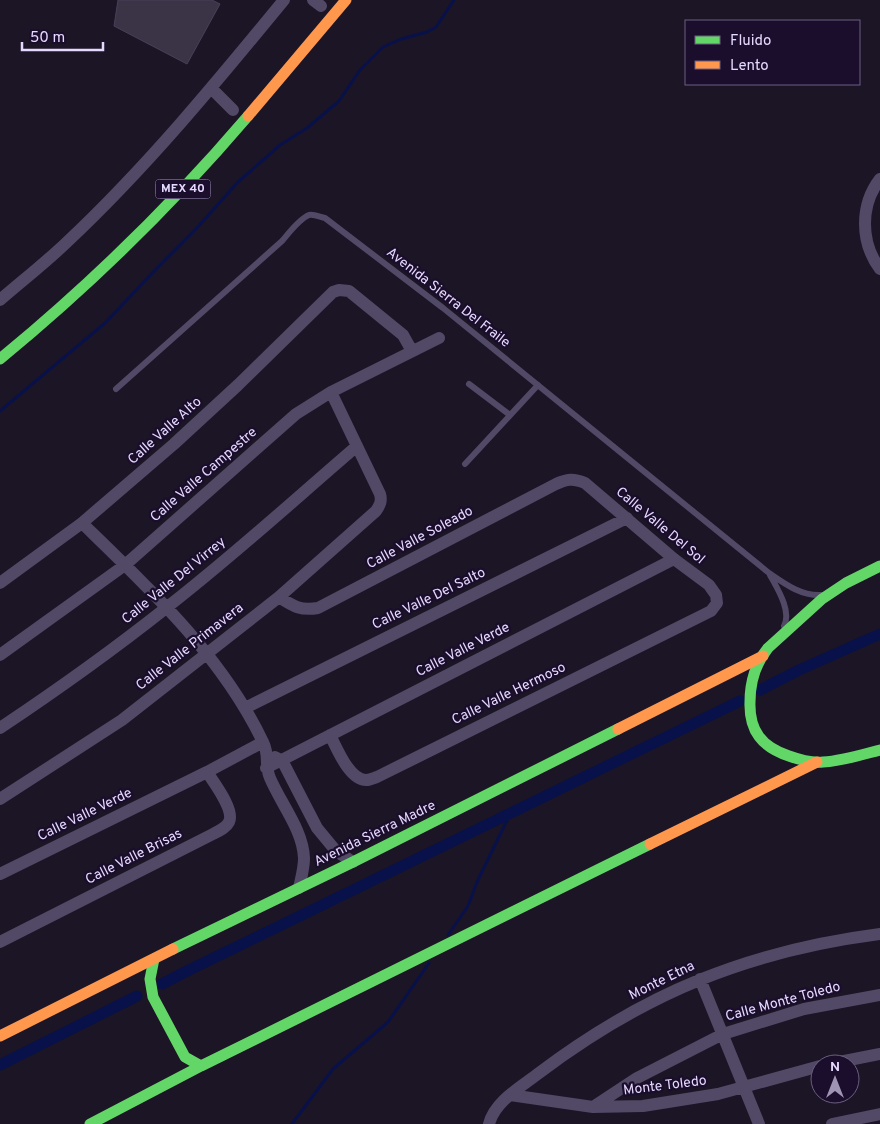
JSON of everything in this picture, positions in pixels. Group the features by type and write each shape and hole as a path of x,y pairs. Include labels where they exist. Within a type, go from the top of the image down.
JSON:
{"main road":[{"name":"MEX 40","path":"0,359 94,278 140,234 200,171 346,0"},
{"path":"817,762 786,756 768,747 759,738 753,725 749,706 750,690 755,672 766,651 812,607 844,584 880,566"},
{"name":"Avenida Sierra Madre","path":"0,1036 118,976 353,862 766,651"},
{"path":"90,1124 176,1078 817,762 880,750"},
{"path":"154,959 150,979 153,997 185,1057 201,1066"},
{"path":"118,976 130,981"},
{"path":"142,992 175,1055 176,1078"}],"street":[{"path":"0,300 66,243 143,165 212,89 284,0"},
{"path":"212,89 234,110"},
{"path":"880,179 867,204 864,226 868,247 880,269"},
{"name":"Calle Valle Alto","path":"0,582 82,524 174,444 238,386 328,295 339,290 349,291 403,335 412,351"},
{"name":"Calle Valle Campestre","path":"0,655 125,565 296,414 331,392 439,338"},
{"path":"331,392 357,446"},
{"name":"Calle Valle Primavera","path":"0,799 122,720 205,653 279,597 376,511 381,498 357,446"},
{"name":"Calle Valle Del Virrey","path":"0,728 114,649 167,608 357,446"},
{"name":"Calle Valle Soleado","path":"279,597 296,608 307,610 318,608 556,484 568,479 575,479"},
{"name":"Calle Valle Del Sol","path":"575,479 585,483 674,559 709,585 716,595 717,603"},
{"name":"Calle Valle Del Salto","path":"245,708 627,518"},
{"path":"82,524 167,608 205,653 245,708 266,748 281,760 317,828 336,851 353,862"},
{"name":"Calle Valle Verde","path":"266,768 674,559"},
{"name":"Calle Valle Hermoso","path":"330,735 351,773 360,779 367,780 377,777 711,611 717,603"},
{"path":"266,748 266,768 299,837 304,856 304,867 299,888"},
{"name":"Calle Valle Verde","path":"0,874 207,772 266,748"},
{"name":"Calle Valle Brisas","path":"0,942 213,834 228,824 230,818 227,805 207,772"},
{"path":"299,837 317,828"},
{"name":"Monte Etna","path":"490,1122 501,1104 510,1095 594,1034 658,998 745,962 790,950 880,934"},
{"path":"700,979 759,1124"},
{"name":"Calle Monte Toledo","path":"593,1107 637,1078 723,1034 804,1009 880,994"},
{"path":"860,1058 880,1054"},
{"name":"Monte Toledo","path":"510,1095 593,1107 643,1106 681,1101 744,1087 810,1069"},
{"path":"832,1124 880,1114"}],"lane":[{"name":"Avenida Sierra Del Fraile","path":"116,389 282,241 301,221 312,215 325,218 443,308 769,574 800,592 830,595"},
{"path":"469,384 510,415"},
{"path":"465,464 538,385"},
{"name":"Avenida Sierra Del Fraile","path":"766,651 786,622 786,613 778,589 769,574"}],"building":[{"path":"118,0 212,0 220,4 187,64 114,26"}],"waterway":[{"path":"0,411 105,323 196,229 238,182 280,145 307,128 339,101 360,70 383,47 401,39 427,32 436,27 454,0"},
{"path":"760,690 799,670 880,634"},
{"path":"162,984 740,701"},
{"path":"448,935 468,906 477,882 511,812"},
{"path":"292,1124 333,1069 388,1022 429,963"},
{"path":"0,1065 137,996"}],"traffic: fast":[{"path":"0,359 66,302 129,243 190,181 248,116"},
{"path":"880,566 846,583 822,599 768,648 754,674 750,702 752,721 759,736 771,748 789,756 806,761 823,762 880,750"},
{"path":"173,949 353,862 618,729"},
{"path":"90,1124 201,1066 650,844"},
{"path":"154,959 150,979 153,997 185,1057 201,1066"}],"traffic: slow":[{"path":"248,116 346,0"},
{"path":"618,729 763,656"},
{"path":"650,844 817,762"},
{"path":"0,1036 173,949"}]}
